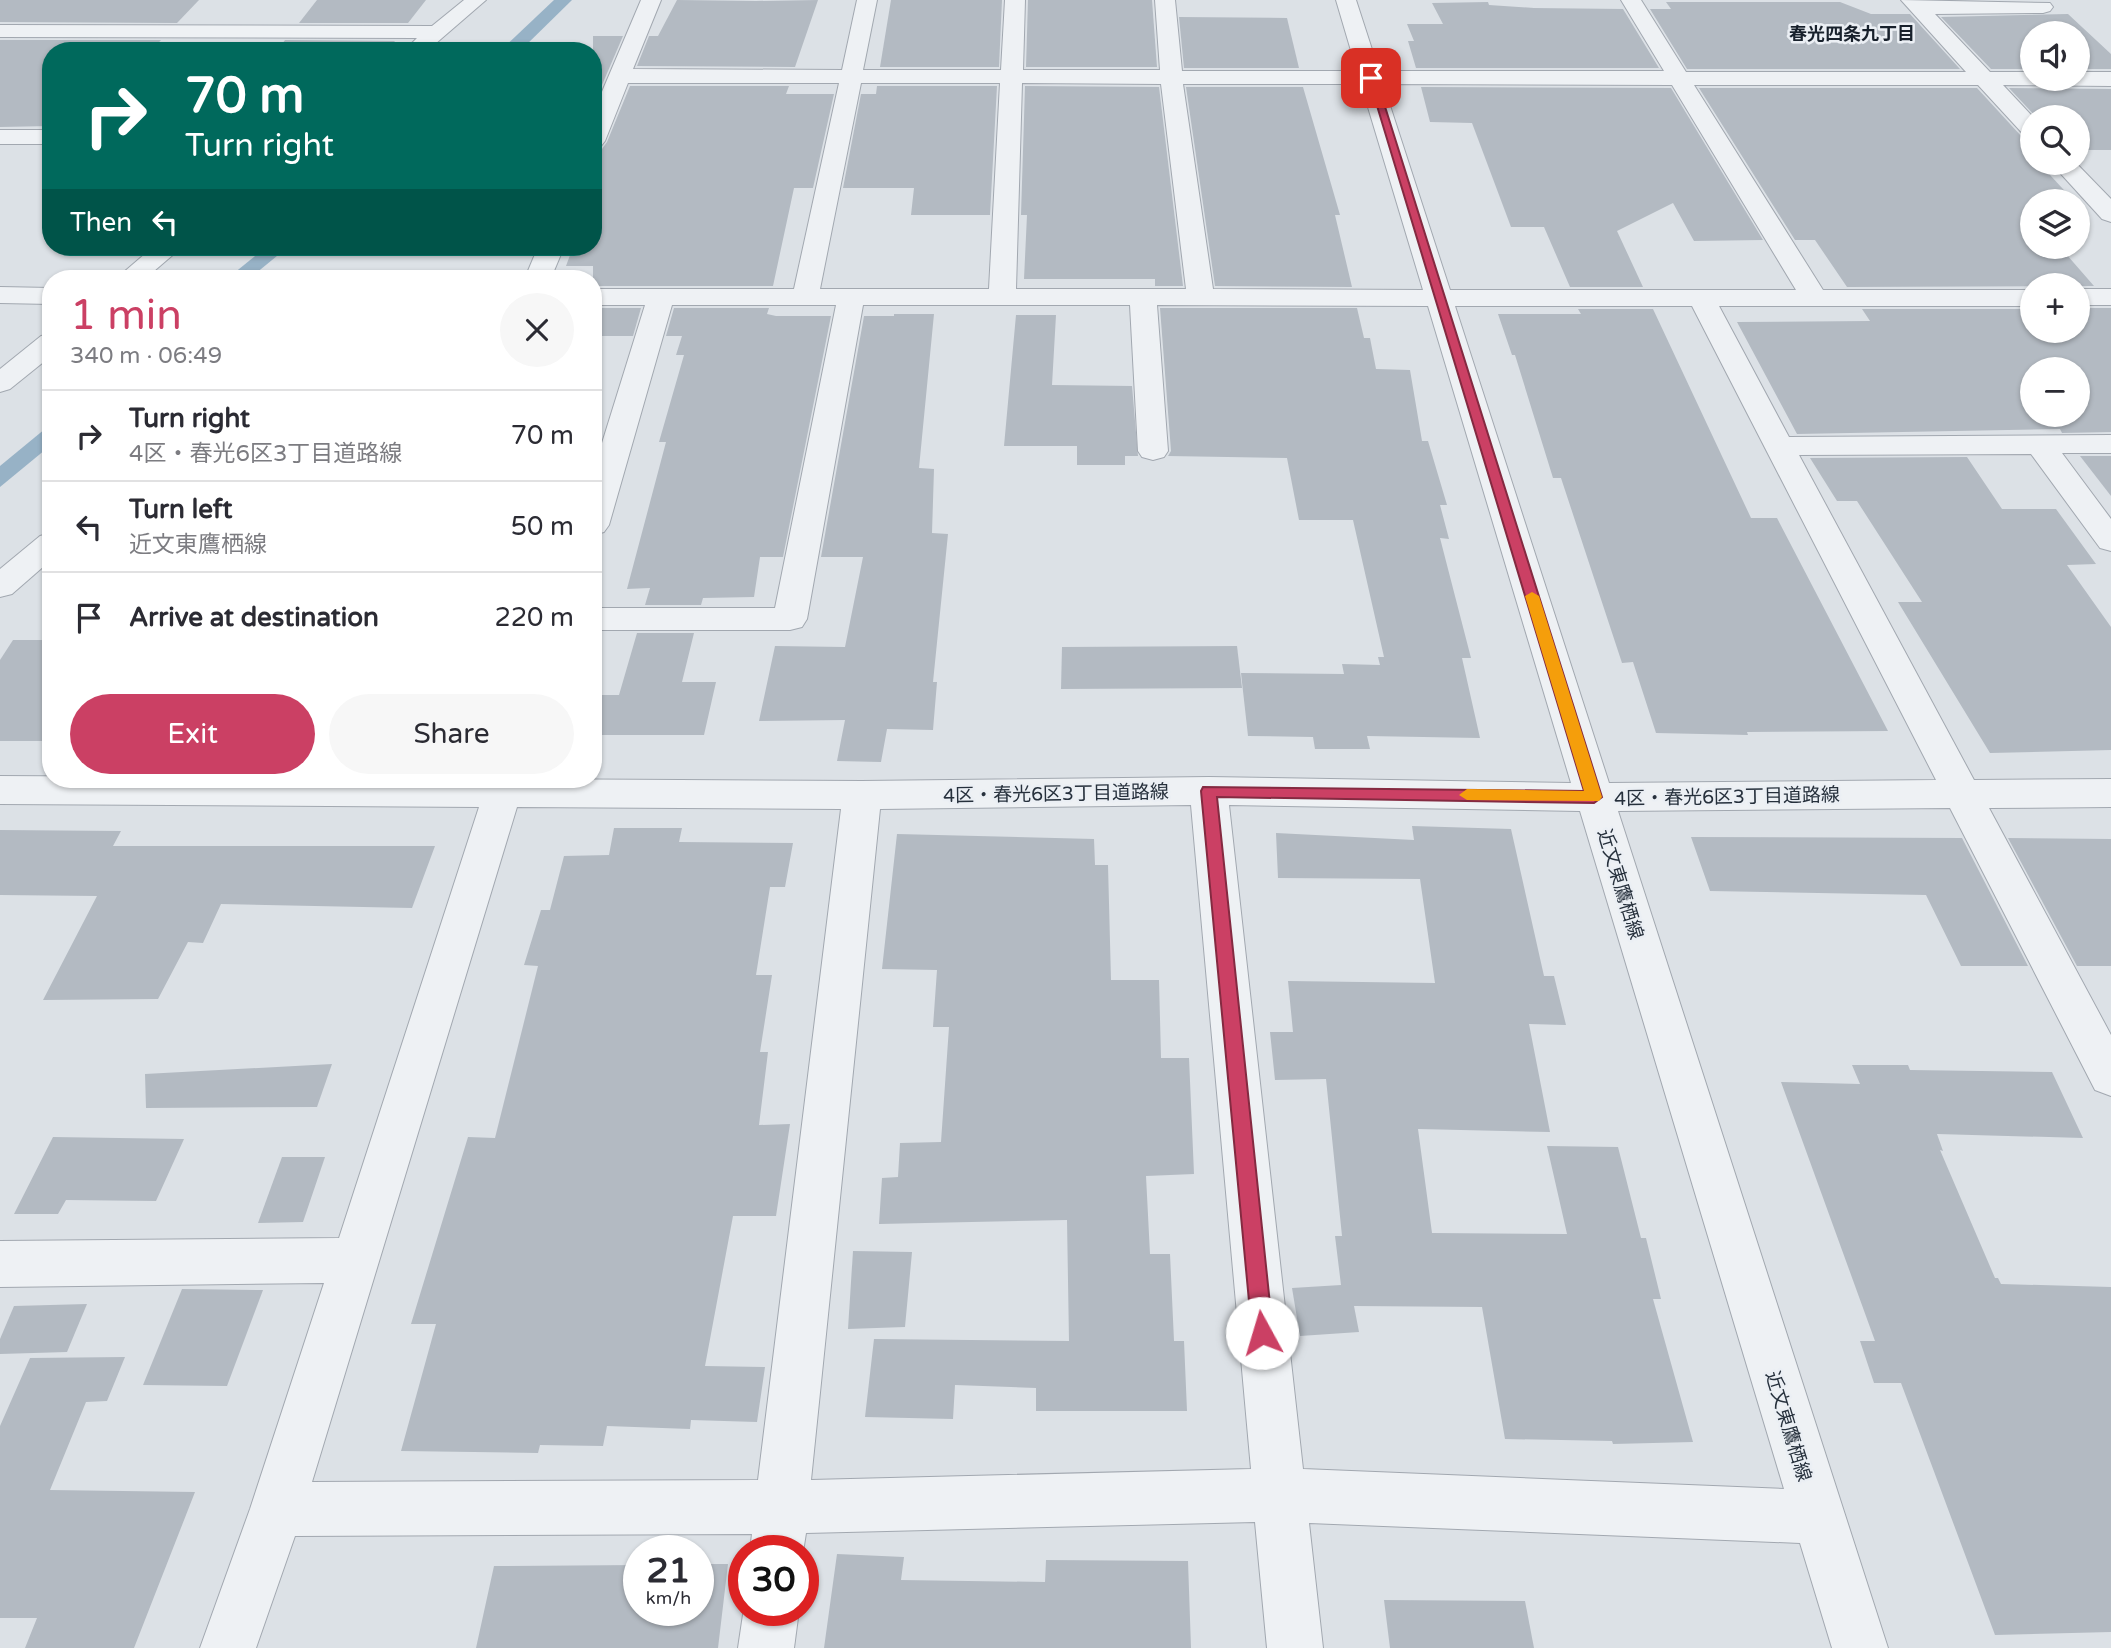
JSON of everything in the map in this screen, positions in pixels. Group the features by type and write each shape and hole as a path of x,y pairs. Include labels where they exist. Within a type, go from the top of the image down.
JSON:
{"street":[{"path":"426,42 475,0"},
{"path":"602,118 651,0"},
{"path":"805,299 849,76 867,0"},
{"path":"1002,297 1014,0"},
{"path":"1165,0 1171,76 1201,298"},
{"name":"近文東鷹栖線","path":"1346,0 1860,1648"},
{"path":"1630,0 1815,299"},
{"path":"1914,4 2043,7"},
{"path":"1914,4 2020,117"},
{"path":"0,32 439,32"},
{"path":"92,42 102,32"},
{"path":"619,76 2111,79"},
{"path":"0,137 42,136"},
{"path":"2074,175 2111,214"},
{"path":"140,270 158,256"},
{"path":"0,295 42,296"},
{"path":"2090,298 2111,297"},
{"path":"602,298 2020,298"},
{"path":"1143,298 1153,451"},
{"path":"1701,298 2111,1077"},
{"path":"602,474 660,299"},
{"path":"602,619 790,619 851,299"},
{"path":"0,383 42,349"},
{"path":"2039,443 2111,541"},
{"path":"1778,446 2111,444"},
{"path":"0,586 42,551"},
{"name":"4区・春光6区3丁目道路線","path":"0,790 50,788"},
{"path":"228,1648 277,1509 504,788"},
{"name":"4区・春光6区3丁目道路線","path":"584,788 862,795 1209,791 1594,797 2111,793"},
{"path":"1209,791 1295,1648"},
{"path":"779,1529 862,795"},
{"path":"0,1264 357,1260"},
{"path":"277,1509 779,1529 1278,1495 1817,1517"},
{"path":"766,1648 769,1626"}],"water":[{"path":"554,0 572,0 529,42 510,42"},
{"path":"255,256 277,256 260,270 238,270"},
{"path":"42,431 42,452 0,487 0,466"}],"building":[{"path":"0,0 199,0 177,23 0,22"},
{"path":"317,0 426,0 408,23 299,23"},
{"path":"677,0 818,0 795,67 637,66 649,36 658,36"},
{"path":"891,0 1002,0 999,67 880,67"},
{"path":"1028,0 1152,0 1157,67 1026,67"},
{"path":"1488,2 1489,5 1534,8 1623,9 1659,68 1416,68 1408,41 1414,41 1407,24 1443,24 1432,3"},
{"path":"1666,2 1840,2 1871,14 1910,14 1960,69 1687,69 1650,9 1671,9"},
{"path":"2068,14 2076,21 2020,21 2020,69 1991,69 1941,17"},
{"path":"1179,17 1287,18 1299,68 1184,68"},
{"path":"2090,34 2111,54 2111,69 2090,69"},
{"path":"593,36 623,36 602,85 602,42 593,42"},
{"path":"0,40 161,40 42,42 42,126 0,127"},
{"path":"285,40 395,41 394,42 284,42"},
{"path":"630,86 789,86 786,94 834,94 813,188 794,188 773,286 602,286 602,270 593,270 593,266 566,266 570,256 602,256 602,149"},
{"path":"877,86 997,86 990,215 911,215 914,188 843,188 861,94 876,94"},
{"path":"1025,86 1159,87 1183,286 1155,286 1155,279 1024,279 1027,215 1021,215"},
{"path":"1186,87 1303,87 1340,215 1335,215 1352,287 1215,286"},
{"path":"1421,87 1671,88 1763,240 1694,241 1673,203 1617,231 1643,287 1570,287 1544,227 1511,227 1472,123 1430,122"},
{"path":"1699,88 1977,88 2020,135 2020,175 2050,175 2063,189 2020,189 2020,259 2070,259 2083,273 2020,273 2020,286 1847,287 1815,240 1795,240"},
{"path":"2009,88 2020,88 2020,91 2111,89 2111,150 2090,150 2090,105 2025,105"},
{"path":"602,308 641,308 633,336 602,336"},
{"path":"674,308 769,308 767,314 776,316 831,316 783,557 760,557 754,597 703,598 701,605 645,605 650,588 627,589 666,442 659,442 684,355 676,355 682,336 666,336"},
{"path":"1160,308 1357,308 1364,338 1370,338 1376,369 1410,370 1422,441 1428,441 1447,505 1440,505 1449,539 1440,538 1471,658 1462,658 1480,738 1367,736 1370,749 1315,749 1313,737 1248,736 1241,673 1344,674 1342,664 1380,665 1378,657 1384,657 1353,520 1299,520 1287,458 1168,456 1171,451"},
{"path":"2090,308 2111,308 2111,432 2062,433 2060,429 1797,434 1737,322 1870,321 1862,309 2020,309 2020,343 2090,343"},
{"path":"1578,309 1653,309 1751,518 1777,518 1888,731 1747,732 1748,735 1656,733 1633,662 1622,663 1561,478 1553,478 1515,355 1512,355 1498,314 1581,314"},
{"path":"934,314 919,468 934,469 932,533 948,534 933,682 937,682 933,730 887,729 881,762 837,761 845,720 759,721 775,646 845,647 863,557 821,557 864,316"},
{"path":"1016,315 1056,315 1052,385 1132,386 1138,456 1125,456 1125,465 1077,465 1077,446 1004,446"},
{"path":"2080,456 2111,456 2111,496"},
{"path":"1967,457 2002,509 2056,509 2096,564 2067,565 2111,627 2111,750 1990,753 1898,602 1922,602 1857,501 1837,501 1810,458"},
{"path":"637,633 694,633 682,682 716,682 704,735 602,735 602,695 619,695"},
{"path":"13,640 42,640 42,741 0,741 0,660"},
{"path":"1237,646 1242,688 1061,689 1062,647"},
{"path":"1412,826 1511,829 1544,976 1554,976 1566,1025 1529,1024 1550,1132 1418,1129 1432,1233 1567,1234 1547,1146 1618,1147 1641,1238 1646,1238 1661,1299 1653,1299 1693,1442 1613,1444 1612,1441 1505,1439 1482,1307 1354,1306 1359,1332 1300,1336 1292,1288 1341,1285 1335,1236 1342,1236 1326,1079 1275,1080 1270,1032 1293,1032 1288,981 1435,983 1420,879 1278,878 1276,833 1414,840"},
{"path":"614,828 682,828 679,842 793,843 785,887 770,887 756,975 772,975 760,1052 768,1052 759,1125 790,1124 776,1216 733,1216 705,1366 765,1367 757,1422 691,1420 690,1429 607,1426 603,1446 540,1445 538,1453 401,1451 436,1324 411,1324 468,1137 495,1138 538,966 524,965 541,910 550,910 564,856 609,855"},
{"path":"0,830 121,831 113,846 435,846 412,908 221,904 203,943 188,942 158,999 43,1000 97,896 0,895"},
{"path":"897,834 1094,839 1095,865 1108,865 1111,980 1159,980 1161,1058 1189,1058 1194,1174 1146,1176 1150,1254 1170,1254 1174,1341 1184,1341 1187,1411 1036,1411 1036,1388 955,1385 953,1419 865,1417 874,1339 1069,1341 1067,1220 879,1224 882,1178 898,1177 900,1143 941,1142 949,1027 933,1027 937,970 882,969"},
{"path":"1691,837 1962,838 2028,966 1961,966 1926,895 1710,891"},
{"path":"2008,838 2111,839 2111,966 2077,966"},
{"path":"332,1064 317,1107 146,1108 145,1074"},
{"path":"1852,1065 1908,1065 1910,1070 2052,1072 2083,1138 1937,1134 1943,1151 1940,1150 1995,1278 1998,1278 2001,1284 2111,1287 2111,1632 1995,1635 1901,1383 1874,1383 1860,1341 1875,1341 1781,1082 1860,1084"},
{"path":"53,1137 184,1139 156,1201 66,1200 58,1214 14,1214"},
{"path":"282,1157 325,1157 303,1222 258,1223"},
{"path":"853,1251 912,1252 905,1327 848,1329"},
{"path":"182,1289 263,1290 227,1386 143,1385"},
{"path":"87,1304 67,1352 0,1354 0,1339 14,1306"},
{"path":"125,1357 107,1401 86,1402 50,1490 195,1492 134,1648 25,1648 37,1618 0,1618 0,1426 30,1358"},
{"path":"837,1554 904,1557 901,1580 1045,1582 1046,1560 1188,1561 1191,1648 824,1648"},
{"path":"714,1564 728,1564 718,1648 476,1648 494,1566 623,1565 623,1626 714,1626"},
{"path":"1384,1600 1525,1601 1534,1648 1390,1648"}],"slow traffic":[{"path":"1467,795 1594,797 1532,596"}],"district":[{"name":"春光四条九丁目","path":"1852,34"}],"route":[{"path":"1262,1333 1209,791 1594,797 1371,78"}]}
